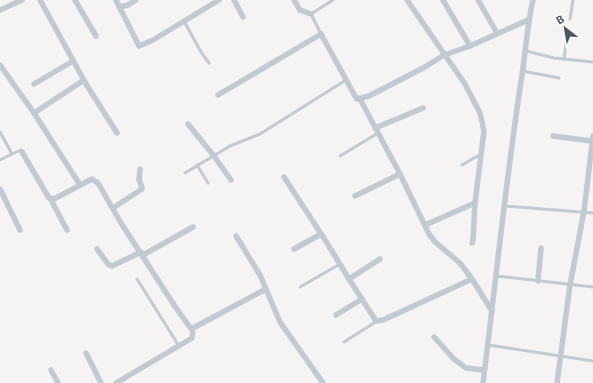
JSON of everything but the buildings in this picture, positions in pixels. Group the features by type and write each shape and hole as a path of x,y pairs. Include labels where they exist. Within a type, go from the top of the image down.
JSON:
{"street":[{"path":"0,10 22,0"},
{"path":"40,0 73,61 117,133"},
{"path":"75,0 96,36"},
{"path":"116,0 139,46 153,40 211,2 219,0"},
{"path":"119,7 128,5 136,0"},
{"path":"234,0 243,17"},
{"path":"294,0 300,10 311,14"},
{"path":"407,0 465,84 480,113 484,131 475,203 472,243"},
{"path":"443,0 470,46"},
{"path":"478,0 497,33"},
{"path":"483,383 509,163 532,0"},
{"path":"360,99 369,96 425,67 444,55 470,46 528,20"},
{"path":"218,95 320,34 357,99 360,99 400,174 425,226 435,242 460,263 492,311"},
{"path":"34,84 73,61"},
{"path":"0,65 34,113 80,185"},
{"path":"34,113 84,80"},
{"path":"377,131 422,108"},
{"path":"188,124 231,180"},
{"path":"553,136 593,138 584,211 570,285 557,383"},
{"path":"22,152 68,230"},
{"path":"112,208 142,189 139,180 140,169"},
{"path":"355,196 400,174"},
{"path":"284,177 377,321 383,320 418,305 472,279"},
{"path":"50,198 54,199 92,179 98,183 112,208 176,308 192,330 192,338 116,383"},
{"path":"0,189 20,230"},
{"path":"425,226 475,203"},
{"path":"98,249 108,264 112,266 142,253 193,227"},
{"path":"294,249 321,234"},
{"path":"236,236 260,275 280,322 323,383"},
{"path":"538,282 541,248"},
{"path":"349,279 380,259"},
{"path":"192,330 193,328 266,289"},
{"path":"336,315 362,299"},
{"path":"434,337 454,359 466,368 484,370"},
{"path":"86,353 101,383"},
{"path":"51,370 58,383"}],"lane":[{"path":"320,34 311,14 333,0"},
{"path":"570,18 573,0"},
{"path":"184,21 201,52 209,63"},
{"path":"564,59 568,29"},
{"path":"526,51 564,59 593,62"},
{"path":"523,71 559,78"},
{"path":"185,173 230,146 260,134 346,80"},
{"path":"340,156 377,131"},
{"path":"0,132 12,154"},
{"path":"0,160 21,150 22,152"},
{"path":"462,165 481,154"},
{"path":"197,165 208,183"},
{"path":"504,206 584,211 593,213"},
{"path":"300,287 340,264"},
{"path":"496,276 538,282 593,287"},
{"path":"137,279 179,346"},
{"path":"344,342 377,321"},
{"path":"488,345 593,361"}]}
